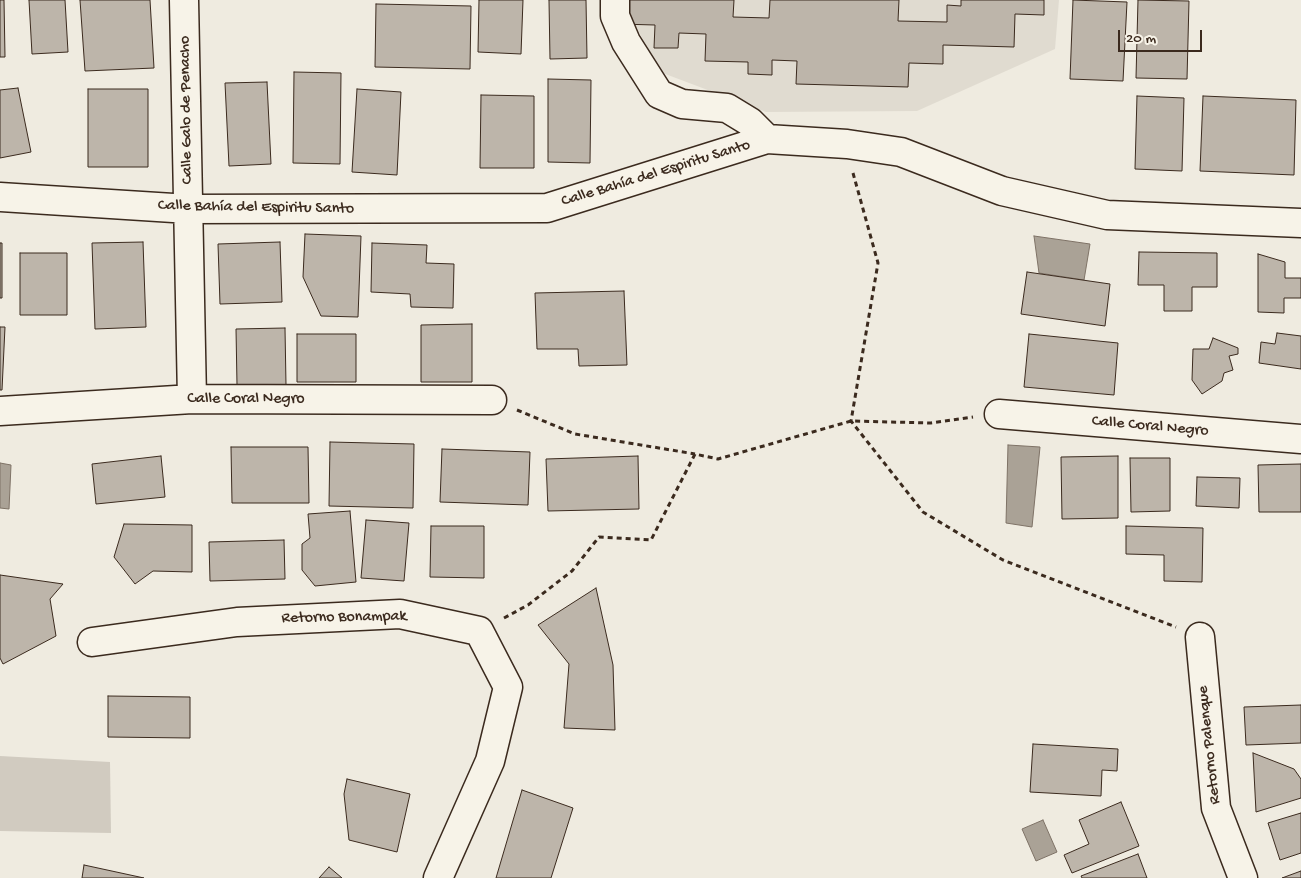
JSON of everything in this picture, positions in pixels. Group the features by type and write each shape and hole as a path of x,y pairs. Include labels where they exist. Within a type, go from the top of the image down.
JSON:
{"street":[{"name":"Calle Galo de Penacho","path":"184,0 192,399"},
{"path":"615,0 615,16 626,42 659,94 682,104 727,108 750,122 767,139"},
{"name":"Calle Bahía del Espiritu Santo","path":"0,197 189,209 548,208 767,139 847,144 900,152 1002,191 1107,215 1301,223"},
{"name":"Calle Coral Negro","path":"0,411 192,399 492,400"},
{"name":"Calle Coral Negro","path":"999,414 1301,439"},
{"name":"Retorno Bonampak","path":"92,642 237,622 400,614 479,630"},
{"path":"438,878 490,760 508,687 479,630"},
{"name":"Retorno Palenque","path":"1200,637 1216,808 1243,878"}],"path":[{"path":"847,144 853,174 878,264 851,421 924,512 1002,560 1200,637"},
{"path":"492,400 576,434 718,459 851,421 931,422 999,414"},
{"path":"479,630 528,605 572,571 599,537 651,540 695,454"}],"shaded area":[{"path":"627,0 1059,0 1055,49 917,111 766,112 660,72 627,9"},
{"path":"1034,236 1090,244 1084,280 1039,273"},
{"path":"1008,445 1040,447 1032,527 1006,523"},
{"path":"0,463 11,465 9,509 0,508"},
{"path":"0,756 110,762 111,833 0,831"},
{"path":"1043,820 1057,852 1036,861 1022,829"}],"building":[{"path":"0,0 4,0 5,57 0,57"},
{"path":"29,0 65,0 68,52 32,54"},
{"path":"80,0 150,0 154,68 85,71"},
{"path":"479,0 523,0 521,54 478,52"},
{"path":"549,0 586,0 587,58 550,59"},
{"path":"620,0 734,0 733,17 769,18 770,0 899,0 898,21 947,22 947,5 961,6 961,0 1044,0 1044,15 1015,14 1014,47 943,45 943,64 909,63 908,87 796,84 797,61 772,60 772,75 748,74 748,62 705,61 706,34 679,33 678,48 654,48 655,25 619,24"},
{"path":"1073,0 1127,2 1123,81 1070,79"},
{"path":"1138,0 1189,1 1187,79 1136,78"},
{"path":"376,4 471,6 470,69 375,67"},
{"path":"294,72 341,73 340,164 293,163"},
{"path":"548,79 591,80 590,163 548,162"},
{"path":"267,82 271,164 229,166 225,83"},
{"path":"18,88 31,152 0,158 0,90"},
{"path":"88,89 148,89 148,167 88,167"},
{"path":"357,89 401,92 397,175 352,172"},
{"path":"481,95 534,96 534,168 480,168"},
{"path":"1137,96 1184,98 1182,171 1135,169"},
{"path":"1203,96 1296,100 1294,175 1200,171"},
{"path":"305,234 361,236 358,317 321,316 303,277"},
{"path":"143,242 146,327 95,329 92,243"},
{"path":"280,242 282,302 220,304 218,244"},
{"path":"0,243 2,243 2,298 0,298"},
{"path":"372,243 427,245 426,263 454,264 453,308 411,307 410,294 371,292"},
{"path":"1139,252 1217,253 1217,287 1192,287 1192,311 1164,311 1164,285 1138,285"},
{"path":"20,253 67,253 67,315 20,315"},
{"path":"1258,254 1285,262 1285,278 1301,278 1301,298 1284,298 1284,313 1258,312"},
{"path":"1027,272 1110,284 1105,326 1021,314"},
{"path":"624,291 627,365 579,366 578,349 537,349 535,293"},
{"path":"472,324 472,382 421,382 421,325"},
{"path":"0,327 5,327 2,390 0,390"},
{"path":"285,328 286,385 237,385 236,329"},
{"path":"1277,333 1301,336 1301,369 1259,363 1261,342 1275,344"},
{"path":"297,334 356,334 356,382 297,382"},
{"path":"1029,334 1118,343 1114,395 1024,387"},
{"path":"1213,338 1238,348 1238,354 1229,356 1233,370 1224,373 1222,381 1202,394 1192,380 1193,349 1209,349"},
{"path":"330,442 414,444 413,508 329,506"},
{"path":"231,447 308,447 309,503 232,503"},
{"path":"442,449 530,452 528,505 440,502"},
{"path":"161,456 165,497 96,504 92,464"},
{"path":"638,456 639,509 548,511 546,459"},
{"path":"1118,456 1118,518 1062,519 1061,457"},
{"path":"1130,458 1170,458 1170,511 1131,512"},
{"path":"1301,464 1301,512 1259,512 1258,465"},
{"path":"1197,477 1240,478 1239,508 1196,506"},
{"path":"350,511 356,582 315,586 302,570 302,544 310,538 308,514"},
{"path":"366,520 409,523 404,581 361,578"},
{"path":"124,524 192,525 192,572 153,571 135,584 114,557"},
{"path":"431,526 484,526 484,578 430,577"},
{"path":"1126,526 1203,528 1202,582 1164,581 1164,555 1126,554"},
{"path":"284,540 285,579 210,581 209,542"},
{"path":"0,575 63,584 50,599 56,636 3,664 0,658"},
{"path":"596,588 613,665 615,730 564,728 569,664 538,625"},
{"path":"108,696 190,697 190,738 108,737"},
{"path":"1301,705 1301,743 1246,745 1244,707"},
{"path":"1033,744 1118,749 1117,771 1102,770 1101,796 1030,792"},
{"path":"1253,753 1294,769 1301,779 1301,798 1256,812"},
{"path":"347,779 410,794 397,852 349,840 344,794"},
{"path":"522,790 573,808 551,878 496,878"},
{"path":"1121,802 1139,846 1072,873 1064,855 1089,844 1079,820"},
{"path":"1301,813 1301,853 1280,860 1268,823"},
{"path":"1138,854 1147,878 1082,878 1081,876"},
{"path":"84,865 144,878 82,878"},
{"path":"329,867 342,878 319,878"},
{"path":"1301,871 1301,878 1282,878"}]}
